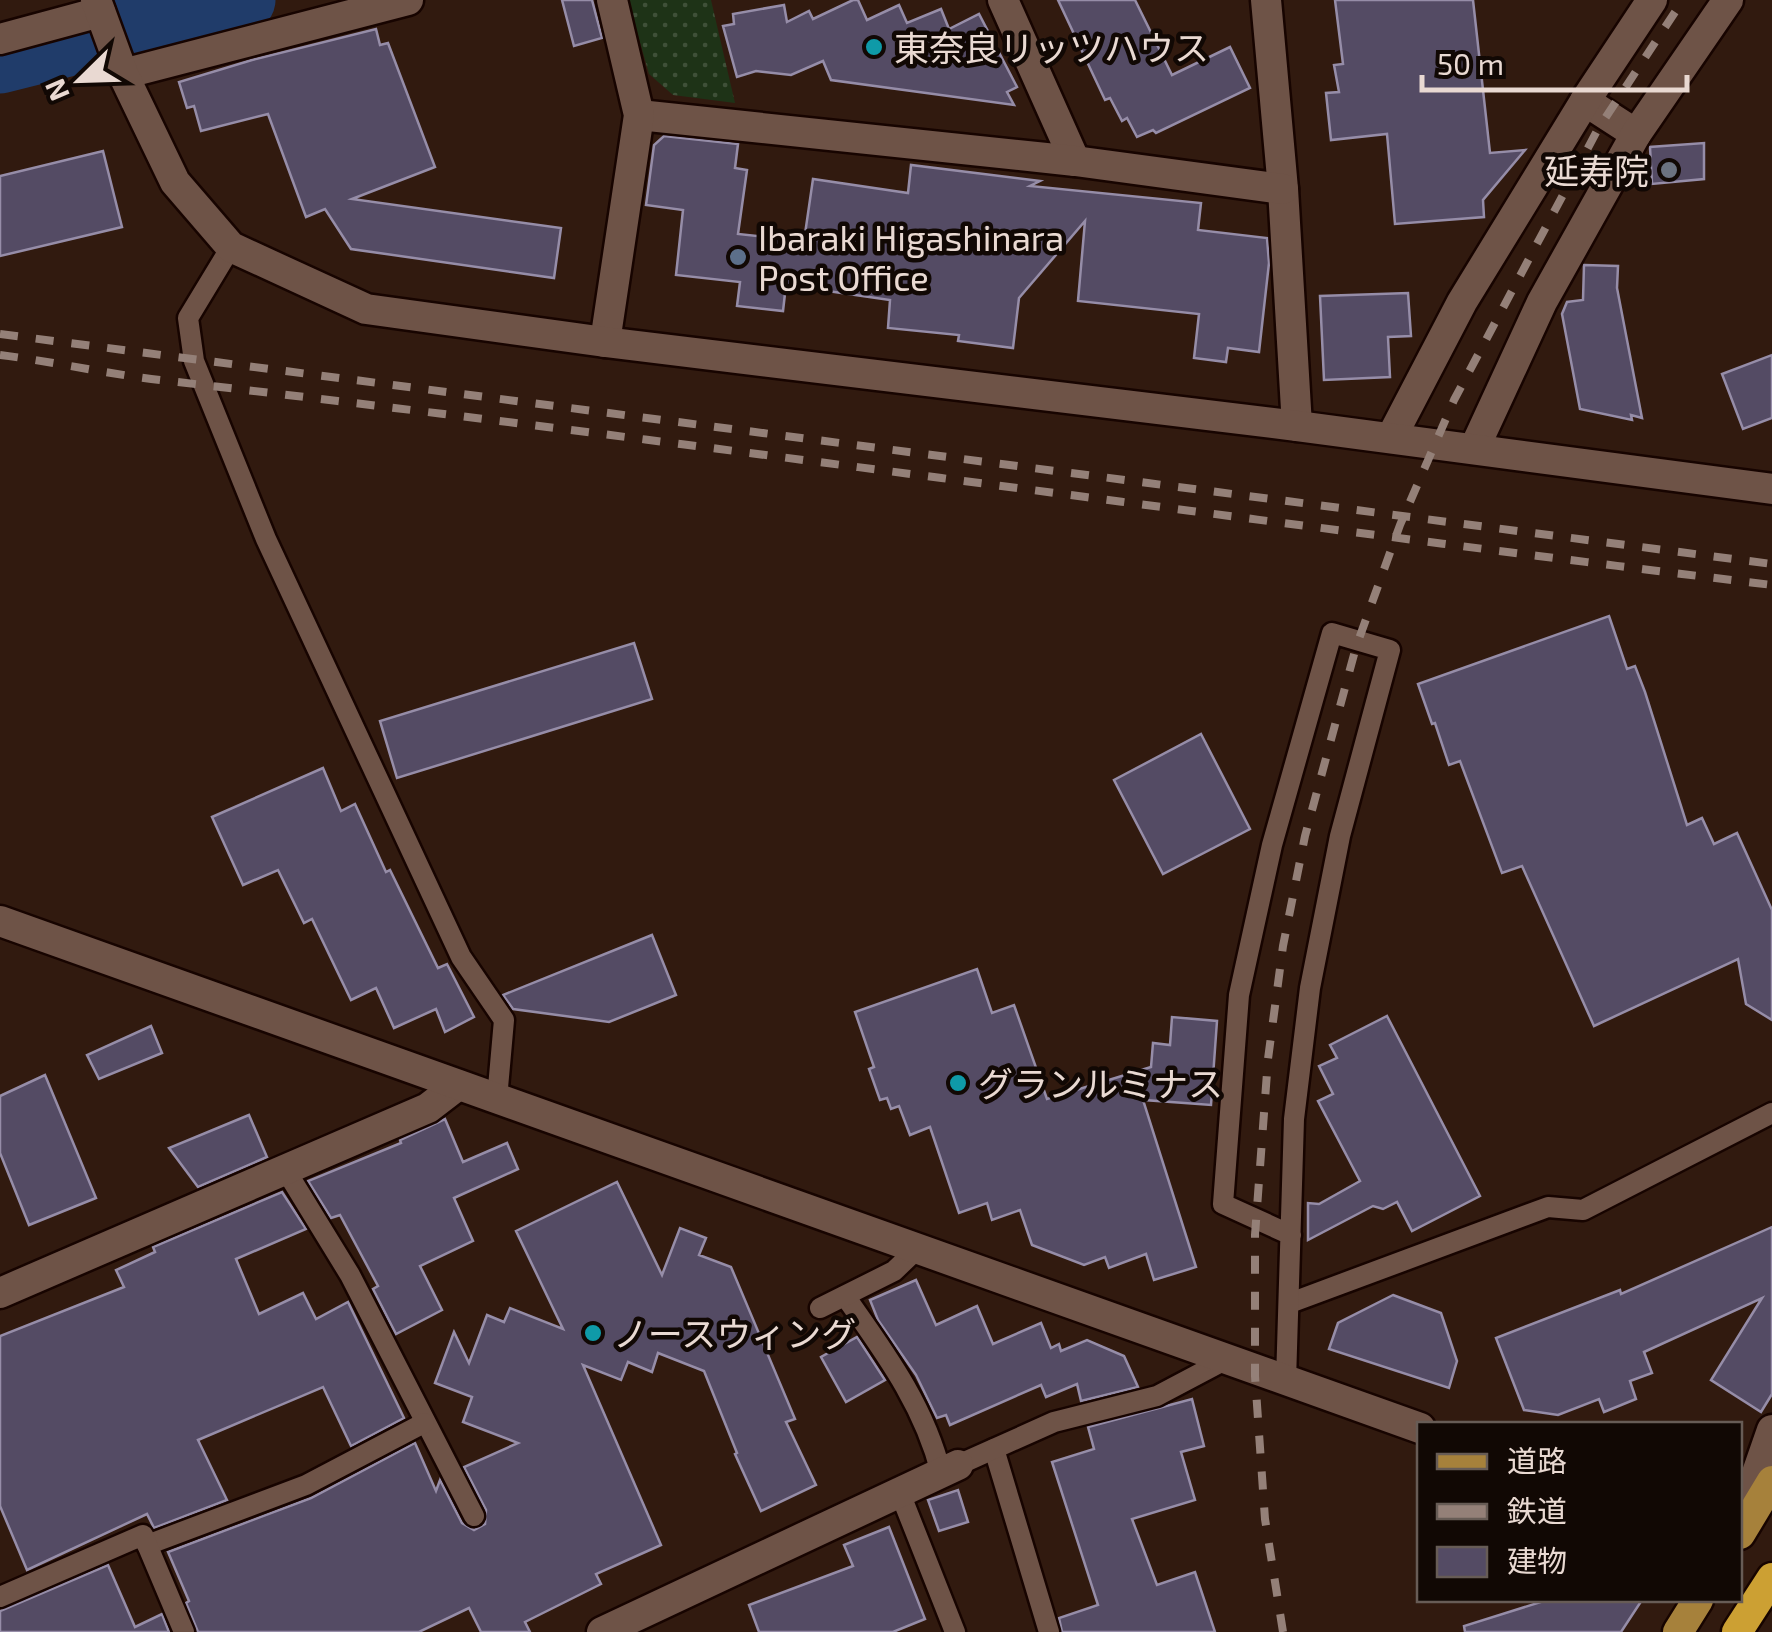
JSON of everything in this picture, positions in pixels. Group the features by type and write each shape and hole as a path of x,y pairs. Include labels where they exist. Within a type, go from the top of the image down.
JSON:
{"highway":[{"path":"1738,1632 1772,1578"}],"main road":[{"path":"1742,1531 1772,1481"},
{"path":"1678,1632 1697,1602"}],"street":[{"path":"122,70 408,0"},
{"path":"605,342 638,114 612,0"},
{"path":"1003,0 1075,161"},
{"path":"1266,0 1298,426"},
{"path":"1392,438 1462,302 1652,0"},
{"path":"1474,449 1542,302 1636,134 1728,0"},
{"path":"0,39 98,6 122,70 175,182 231,247 366,309 1772,489"},
{"path":"1585,102 1636,134"},
{"path":"638,114 1075,161 1283,189"},
{"path":"0,921 1417,1427"},
{"path":"0,1293 428,1108 458,1085"},
{"path":"1742,1516 1772,1430"},
{"path":"602,1632 950,1469"}],"lane":[{"path":"231,247 188,318 194,362 266,539 461,957 504,1020 497,1099"},
{"path":"1286,1381 1290,1303 1292,1234 1294,1119 1310,988 1340,836 1390,650 1332,633 1272,845 1239,995 1222,1204 1292,1234"},
{"path":"1290,1303 1548,1208 1583,1210 1772,1113"},
{"path":"285,1169 350,1274 474,1516"},
{"path":"820,1308 894,1271 917,1250"},
{"path":"845,1296 892,1362 950,1469 1054,1422 1157,1396 1226,1359"},
{"path":"147,1545 306,1485 424,1422"},
{"path":"994,1449 1050,1632"},
{"path":"900,1493 955,1632"},
{"path":"0,1597 143,1535 184,1632"}],"green space":[{"path":"628,0 711,0 735,103 673,95 649,74"}],"building":[{"path":"562,0 592,0 602,38 574,46"},
{"name":"東奈良リッツハウス","path":"858,0 867,20 899,5 907,23 941,9 949,29 979,14 1017,87 1007,92 1014,105 831,80 823,61 791,75 756,71 737,77 723,26 734,24 733,14 784,5 787,22 809,11 813,19"},
{"path":"1058,0 1135,0 1172,75 1230,47 1250,88 1156,133 1153,130 1137,137 1127,118 1122,121 1110,98 1105,100"},
{"path":"1335,0 1473,0 1490,153 1525,150 1483,200 1484,217 1395,224 1387,134 1331,140 1326,93 1339,92 1334,65 1343,64"},
{"path":"376,29 380,45 388,43 435,167 352,199 561,228 554,278 351,249 325,209 306,217 268,114 201,131 194,106 187,108 179,82"},
{"path":"664,136 738,144 735,168 747,170 738,234 804,241 813,179 908,193 911,165 1040,181 1030,186 1201,203 1198,230 1267,238 1269,263 1259,352 1228,348 1226,362 1194,358 1199,314 1078,301 1085,221 1019,298 1013,348 958,341 959,335 888,328 890,300 786,285 783,311 737,306 740,282 676,275 683,210 646,205 654,145"},
{"path":"1704,143 1704,179 1652,184 1650,147"},
{"path":"103,151 122,227 0,256 0,176"},
{"path":"1584,265 1618,266 1617,288 1642,418 1631,415 1632,420 1580,409 1562,314 1567,302 1583,300"},
{"path":"1408,293 1411,336 1388,337 1390,377 1324,380 1320,296"},
{"path":"1772,355 1772,418 1743,429 1722,374"},
{"path":"1609,616 1627,669 1635,666 1645,692 1687,825 1702,818 1714,844 1737,833 1772,910 1772,1020 1746,1004 1738,959 1594,1026 1522,866 1502,873 1460,761 1449,765 1435,723 1432,724 1418,684"},
{"path":"634,643 652,699 397,778 380,721"},
{"path":"1201,734 1250,829 1163,874 1114,780"},
{"path":"323,768 341,811 355,804 386,872 390,870 438,968 447,964 474,1017 445,1032 436,1009 394,1028 376,988 351,1000 312,919 304,923 278,870 243,885 212,817"},
{"path":"652,935 676,995 609,1022 513,1009 503,995"},
{"path":"977,969 992,1013 1014,1005 1047,1099 1151,1067 1153,1043 1170,1045 1172,1017 1217,1021 1211,1105 1143,1100 1196,1267 1154,1280 1146,1254 1109,1268 1105,1257 1084,1265 1032,1245 1020,1210 992,1220 987,1203 959,1213 930,1127 910,1135 899,1106 891,1109 887,1098 880,1100 869,1069 874,1067 855,1012"},
{"path":"1387,1016 1480,1196 1412,1231 1397,1202 1383,1209 1373,1206 1308,1240 1308,1203 1319,1204 1360,1181 1318,1101 1333,1094 1319,1066 1337,1058 1330,1045"},
{"path":"151,1026 162,1053 99,1079 87,1055"},
{"path":"45,1075 96,1198 29,1225 0,1153 0,1096"},
{"path":"249,1115 267,1157 198,1187 169,1148"},
{"path":"445,1119 463,1162 507,1143 518,1169 454,1198 473,1241 420,1266 442,1310 396,1334 373,1289 378,1286 340,1215 331,1218 308,1181 401,1143 400,1140"},
{"path":"617,1182 662,1275 680,1228 706,1238 699,1255 731,1267 795,1419 786,1422 816,1485 761,1511 704,1371 658,1353 652,1372 628,1362 621,1380 583,1365 661,1545 596,1574 601,1584 525,1622 530,1632 481,1632 469,1608 419,1632 198,1632 168,1552 311,1498 415,1443 436,1491 440,1480 462,1523 474,1530 485,1524 486,1510 464,1467 518,1443 463,1422 472,1397 435,1383 454,1332 469,1363 487,1315 504,1322 510,1308 563,1329 516,1231"},
{"path":"282,1192 306,1229 236,1259 259,1314 303,1293 316,1319 348,1302 404,1418 351,1446 323,1387 198,1440 227,1500 154,1528 147,1514 27,1570 0,1506 0,1336 124,1287 116,1270 155,1252 153,1247"},
{"path":"1772,1227 1772,1394 1761,1412 1711,1380 1762,1298 1644,1352 1652,1373 1630,1381 1636,1399 1604,1412 1599,1399 1558,1415 1524,1410 1496,1338 1620,1290 1621,1294"},
{"path":"916,1280 936,1325 977,1306 993,1344 1041,1323 1051,1348 1059,1344 1061,1351 1087,1340 1124,1356 1138,1387 1081,1401 1077,1384 1046,1397 1041,1385 950,1425 946,1415 937,1418 870,1300"},
{"path":"1393,1295 1441,1313 1457,1361 1449,1388 1329,1349 1338,1323"},
{"path":"857,1337 885,1380 846,1402 821,1357"},
{"path":"1192,1399 1204,1446 1181,1452 1195,1500 1132,1519 1157,1585 1195,1572 1215,1632 1062,1632 1059,1618 1098,1605 1052,1462 1094,1449 1088,1427"},
{"path":"958,1490 968,1522 939,1531 928,1500"},
{"path":"889,1527 925,1619 893,1632 759,1632 749,1605 853,1566 844,1545"},
{"path":"108,1565 135,1627 162,1614 169,1632 0,1632 0,1611"},
{"path":"1541,1602 1641,1602 1621,1632 1465,1632 1464,1626"}],"waterway":[{"path":"0,61 243,0"}],"railway":[{"path":"1283,1632 1265,1519 1255,1376 1255,1235 1268,1059 1283,946 1305,836 1356,647 1400,525 1454,400 1598,129 1683,0"},
{"path":"0,334 1772,564"},
{"path":"0,355 148,378 1772,585"}],"place":[{"name":"東奈良リッツハウス","path":"874,47"},
{"name":"延寿院","path":"1669,170"},
{"name":"Ibaraki Higashinara Post Office","path":"738,257"},
{"name":"グランルミナス","path":"958,1083"},
{"name":"ノースウィング","path":"593,1333"}]}
